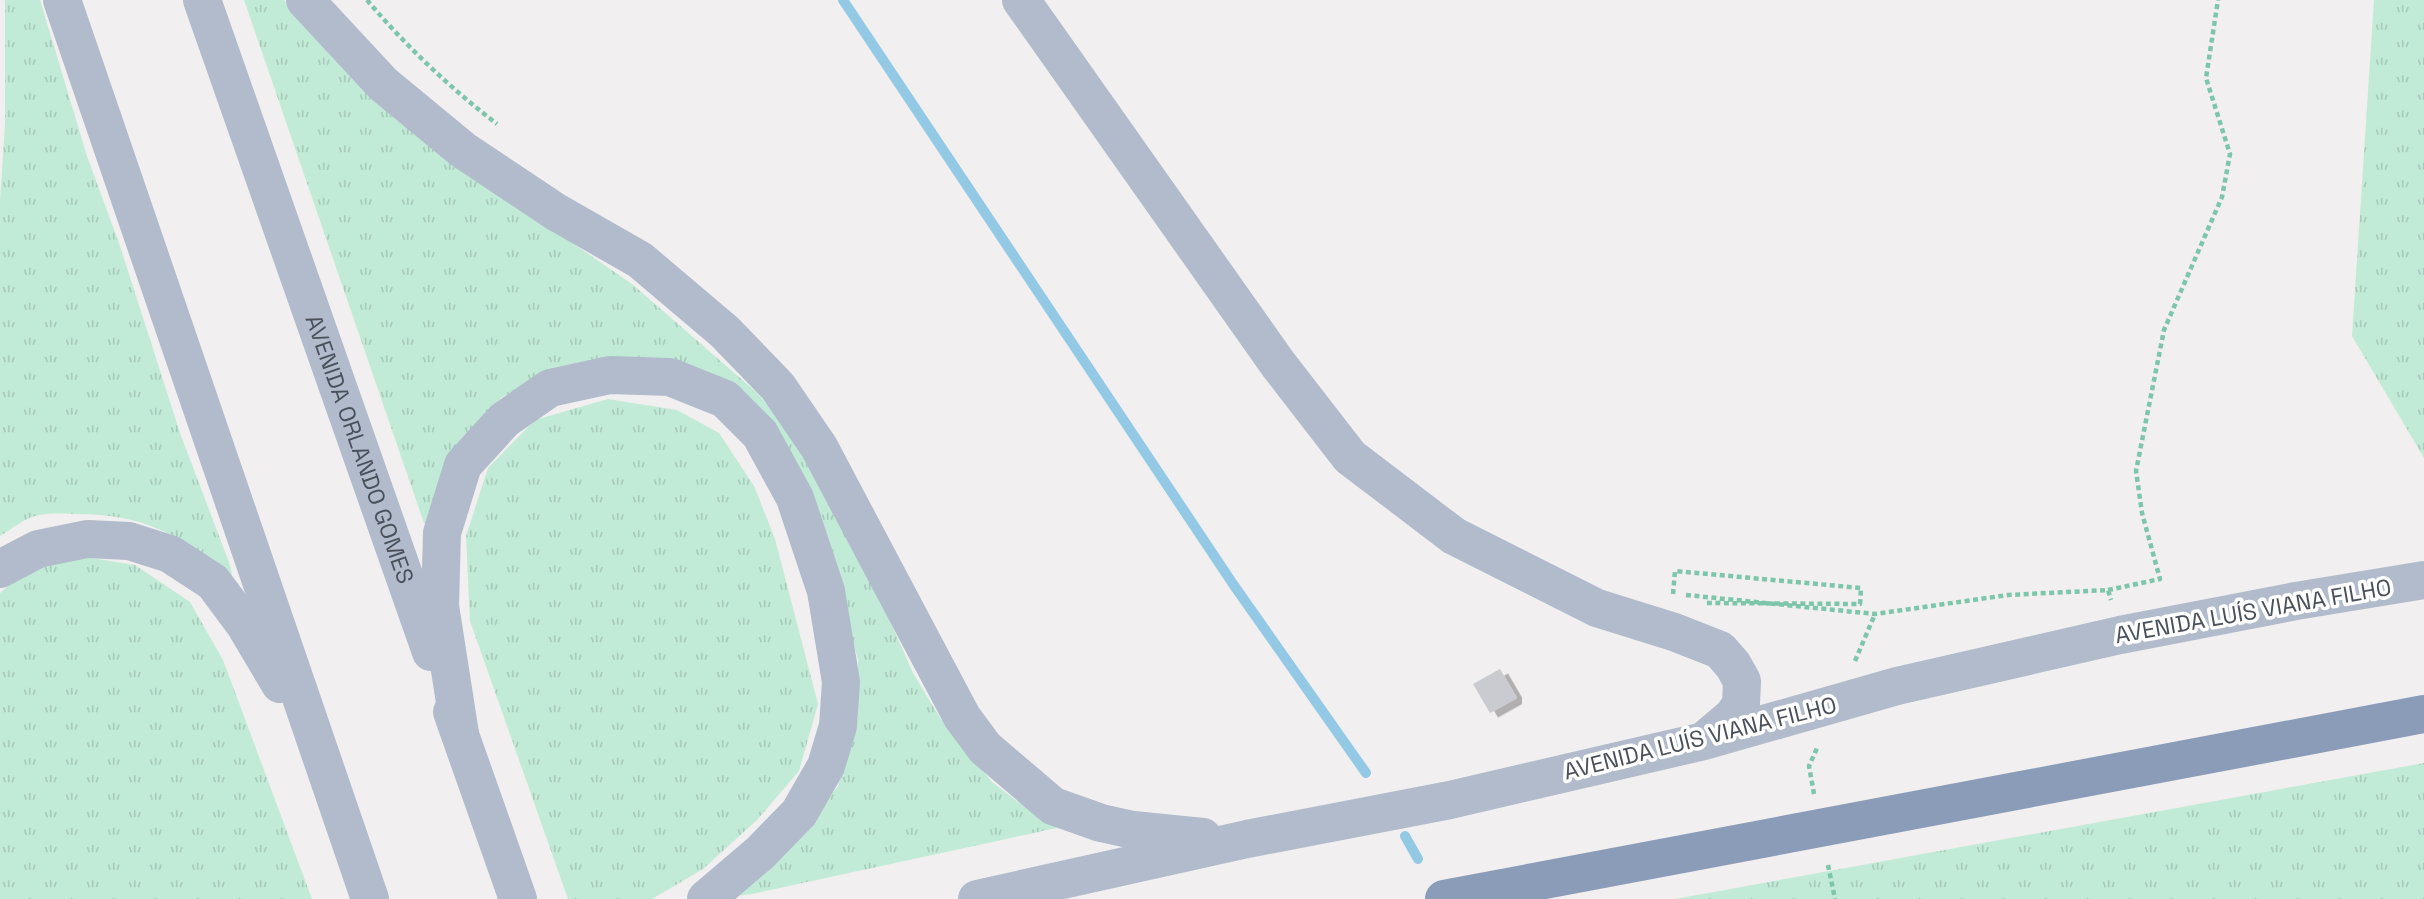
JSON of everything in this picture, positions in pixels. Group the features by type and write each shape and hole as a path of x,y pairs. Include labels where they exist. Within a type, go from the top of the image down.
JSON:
{"highway":[{"path":"1444,899 2424,714"}],"main road":[{"path":"62,0 370,899"},
{"name":"AVENIDA ORLANDO GOMES","path":"202,0 518,899"},
{"path":"305,0 383,84 463,150 556,212 640,260 725,332 778,387 820,447 962,717 985,748 1018,779 1053,806 1101,823 1183,836 1254,837"},
{"path":"1021,0 1278,364 1350,457 1454,536 1597,608 1674,632 1720,650 1742,681 1741,704 1733,716 1704,741"},
{"path":"460,734 440,606 442,533 463,465 504,420 550,388 610,375 670,377 725,399 761,434 795,498 826,591 841,682 838,726 826,766 799,813 761,853 706,899"},
{"path":"0,569 38,549 87,539 129,541 170,554 213,582 245,625 275,675 336,795"},
{"name":"AVENIDA LUÍS VIANA FILHO","path":"977,899 1254,837 1450,800 1704,741 1897,687 2120,635 2295,601 2424,580"}],"path":[{"path":"1685,602 1739,603 1766,603 1780,603 1793,604 1860,604 1861,588 1675,571 1673,594 1741,600 1754,602 1768,603 1781,604 1875,614 2008,595 2108,590 2160,579 2142,513 2136,471 2164,330 2222,197 2230,154 2206,78 2218,0"},
{"path":"2108,590 2120,635"},
{"path":"1853,664 1875,614"},
{"path":"1817,806 1809,766 1820,740"},
{"path":"1827,859 1835,899"}],"green space":[{"path":"5,0 40,0 87,156 120,246 180,433 232,576 177,538 142,523 122,518 42,514 0,536 0,201 5,124"},
{"path":"244,0 284,0 308,28 552,229 632,284 755,391 781,420 799,448 875,587 913,673 940,718 992,782 1018,802 1046,814 1057,828 752,894 726,897 802,834 838,786 858,719 858,660 823,530 751,407 543,373 501,398 463,438 430,524 424,523"},
{"path":"2374,0 2424,0 2424,458 2352,336"},
{"path":"608,399 677,410 719,433 754,486 775,539 818,704 799,771 757,820 703,869 652,899 568,899 470,621 466,536 488,468 535,420"},
{"path":"79,556 135,565 190,602 223,660 312,899 0,899 0,593 22,574"},
{"path":"2424,763 2424,899 1675,899"}],"building":[{"path":"1500,669 1517,698 1490,713 1473,684"}],"waterway":[{"path":"843,0 1233,584 1366,773"},
{"path":"1405,836 1418,859"}]}
